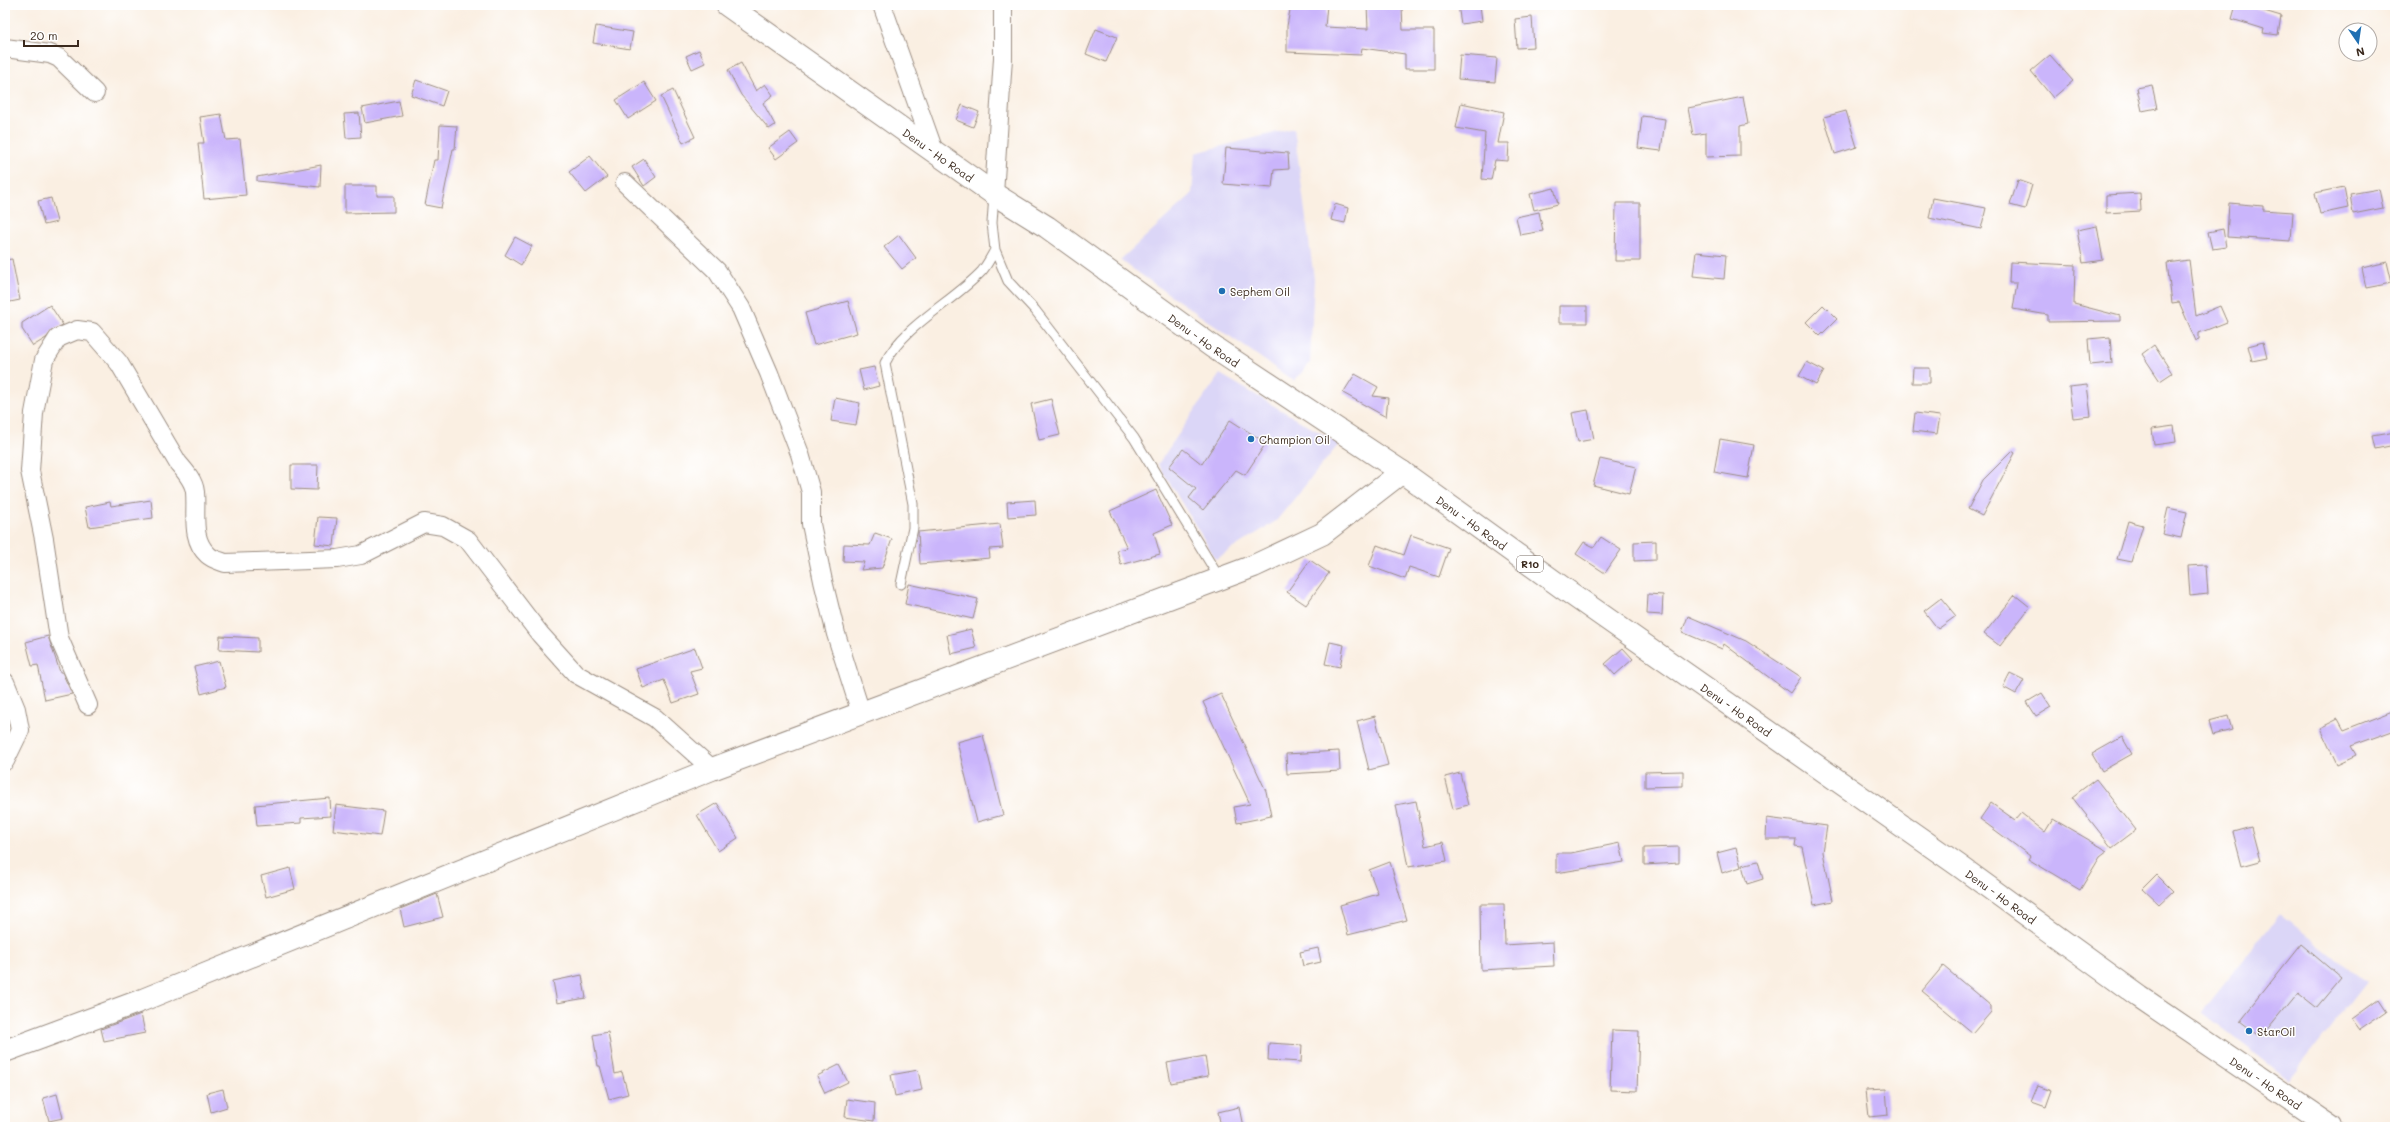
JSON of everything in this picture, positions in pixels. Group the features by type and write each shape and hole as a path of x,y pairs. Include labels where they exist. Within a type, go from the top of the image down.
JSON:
{"main road":[{"name":"Denu - Ho Road","path":"727,5 994,194 1046,227 1213,347 1402,472 1563,588 1958,865 2140,997 2331,1127"},
{"path":"5,1051 140,1001 712,769 1254,566 1322,534 1402,472"}],"street":[{"path":"882,5 934,151"},
{"path":"994,194 1002,58 1003,5"},
{"path":"5,48 50,54 59,58 95,93"},
{"path":"625,183 717,271 741,308 769,373 800,454 811,492 811,524 823,581 836,634 861,713"},
{"path":"88,705 59,638 44,539 30,471 34,413 44,360 58,338 77,330 92,332 119,363 178,463 188,474 195,491 195,521 198,541 208,556 225,563 337,559 361,555 424,523 443,526 468,540 540,634 576,674 656,718 712,769"},
{"path":"5,682 16,709 20,730 5,761"}],"lane":[{"path":"994,194 992,223 995,250 1008,281 1040,316 1134,438 1220,579"},
{"path":"901,584 913,528 913,504 885,363 889,354 907,334 983,270 995,250"}],"shaded area":[{"path":"1294,128 1314,279 1310,363 1294,381 1120,260 1192,194 1195,153"},
{"path":"1220,374 1339,444 1276,521 1216,559 1158,464"},
{"path":"2280,914 2366,982 2289,1080 2202,1012"}],"building":[{"path":"1291,5 1327,5 1325,27 1368,29 1367,5 1396,5 1396,8 1402,7 1403,30 1434,30 1434,69 1405,69 1405,54 1362,48 1361,55 1287,52 1287,26"},
{"path":"1458,5 1480,5 1482,21 1461,24"},
{"path":"2236,5 2244,5 2281,16 2278,35 2263,33 2264,29 2232,19"},
{"path":"1532,17 1534,47 1517,48 1515,19"},
{"path":"596,26 633,32 630,49 593,43"},
{"path":"1096,29 1117,37 1106,62 1086,54"},
{"path":"699,50 705,63 692,69 686,56"},
{"path":"1460,55 1497,58 1495,82 1458,79"},
{"path":"2050,55 2073,81 2053,98 2031,71"},
{"path":"741,63 756,91 765,84 773,95 763,103 775,125 769,129 741,95 728,70"},
{"path":"416,80 447,91 442,106 411,95"},
{"path":"644,82 656,101 628,119 616,100"},
{"path":"2152,85 2157,108 2142,111 2137,88"},
{"path":"673,90 695,137 683,143 661,96"},
{"path":"1743,97 1748,124 1740,126 1740,156 1706,157 1706,133 1693,135 1688,108"},
{"path":"399,101 402,116 365,123 362,108"},
{"path":"1461,103 1504,112 1498,143 1509,143 1508,161 1495,160 1491,180 1482,179 1485,133 1456,128"},
{"path":"962,105 979,112 973,127 956,120"},
{"path":"1846,111 1857,147 1835,154 1824,117"},
{"path":"359,113 361,137 346,138 344,114"},
{"path":"221,114 226,140 240,139 246,195 204,199 198,143 204,143 200,117"},
{"path":"1642,116 1665,119 1661,151 1638,148"},
{"path":"440,125 457,126 455,149 453,149 441,208 425,205 434,160 438,160"},
{"path":"790,132 798,143 776,159 768,148"},
{"path":"1226,148 1288,153 1289,169 1274,170 1272,188 1223,184"},
{"path":"590,156 607,177 586,193 569,172"},
{"path":"644,159 656,177 644,186 632,167"},
{"path":"321,165 320,187 257,181 257,177"},
{"path":"2018,180 2032,185 2025,209 2010,205"},
{"path":"345,186 377,186 377,196 394,196 394,212 345,213"},
{"path":"2344,187 2348,208 2320,214 2315,193"},
{"path":"1554,188 1558,204 1534,210 1530,194"},
{"path":"2379,189 2383,208 2353,214 2350,194"},
{"path":"2140,193 2141,211 2106,213 2106,195"},
{"path":"51,198 57,222 44,225 38,201"},
{"path":"1933,198 1986,208 1981,229 1929,218"},
{"path":"1616,203 1640,203 1640,261 1615,261"},
{"path":"2229,203 2263,206 2263,210 2293,212 2291,241 2227,237"},
{"path":"1335,204 1348,208 1345,223 1331,220"},
{"path":"1539,212 1543,231 1520,235 1516,217"},
{"path":"2097,226 2103,260 2083,263 2077,230"},
{"path":"2223,229 2226,247 2212,249 2208,232"},
{"path":"899,235 916,258 902,269 884,247"},
{"path":"515,237 532,246 521,265 505,255"},
{"path":"1696,252 1726,255 1724,279 1693,276"},
{"path":"12,259 20,300 5,303 5,260"},
{"path":"2189,260 2196,316 2220,306 2227,322 2199,333 2199,340 2196,341 2179,302 2172,303 2167,263"},
{"path":"2010,262 2075,265 2074,304 2120,316 2120,321 2048,322 2048,315 2013,309 2017,283 2009,283"},
{"path":"2387,262 2392,283 2366,288 2362,268"},
{"path":"848,301 857,333 814,345 805,313"},
{"path":"50,305 63,325 54,329 46,338 33,346 22,329 22,323"},
{"path":"1823,305 1837,319 1820,336 1806,322"},
{"path":"1559,306 1587,306 1587,323 1559,323"},
{"path":"2110,337 2112,363 2090,365 2088,339"},
{"path":"2263,342 2267,358 2252,361 2248,346"},
{"path":"2154,345 2172,373 2160,381 2142,354"},
{"path":"1807,362 1824,371 1816,385 1799,376"},
{"path":"874,367 879,386 864,390 859,370"},
{"path":"1913,368 1930,368 1930,383 1912,383"},
{"path":"1355,374 1378,387 1373,396 1388,398 1386,417 1343,393"},
{"path":"2087,385 2091,416 2073,418 2069,387"},
{"path":"835,398 860,403 856,425 831,421"},
{"path":"1051,399 1060,435 1039,440 1031,404"},
{"path":"1588,410 1594,439 1578,442 1572,413"},
{"path":"1915,413 1940,416 1937,434 1913,431"},
{"path":"1230,420 1266,443 1245,475 1236,470 1203,510 1189,498 1196,489 1169,467 1183,449 1202,464"},
{"path":"2174,426 2176,442 2154,445 2152,429"},
{"path":"2395,432 2395,445 2375,449 2372,436"},
{"path":"1720,439 1754,445 1748,478 1714,472"},
{"path":"2012,451 2015,453 1982,516 1968,509 1983,480"},
{"path":"1600,459 1636,467 1629,494 1593,485"},
{"path":"291,465 318,465 317,490 291,489"},
{"path":"1156,490 1172,525 1154,533 1160,554 1121,565 1117,550 1127,548 1110,511"},
{"path":"151,500 153,518 89,527 85,507 110,502 111,506"},
{"path":"1035,500 1036,515 1008,517 1007,502"},
{"path":"2168,508 2187,512 2181,538 2162,534"},
{"path":"318,517 337,518 334,546 315,544"},
{"path":"2128,521 2143,525 2132,562 2117,559"},
{"path":"1000,524 1003,548 989,549 990,558 920,564 918,532"},
{"path":"875,533 892,539 882,568 861,570 864,562 843,561 844,544 870,545"},
{"path":"1411,535 1449,548 1439,577 1409,567 1405,579 1369,566 1377,545 1404,555"},
{"path":"1601,537 1621,550 1605,573 1576,554 1584,542 1594,547"},
{"path":"1656,541 1656,560 1634,561 1634,542"},
{"path":"1310,560 1329,573 1306,605 1287,592"},
{"path":"2206,565 2208,594 2190,596 2188,566"},
{"path":"909,584 978,599 973,619 905,604"},
{"path":"1648,594 1663,595 1662,615 1647,614"},
{"path":"2015,595 2030,607 2000,646 1984,634"},
{"path":"1941,598 1956,616 1938,629 1924,611"},
{"path":"1688,616 1746,641 1801,677 1790,693 1724,644 1722,649 1682,632"},
{"path":"971,629 976,648 951,654 947,635"},
{"path":"48,636 60,672 62,672 72,694 45,700 38,665 32,666 26,642"},
{"path":"220,636 258,638 258,652 219,650"},
{"path":"1330,642 1344,645 1340,667 1325,664"},
{"path":"695,648 702,668 690,671 699,694 673,703 664,680 643,688 636,669"},
{"path":"1623,648 1633,659 1615,675 1605,664"},
{"path":"219,661 226,687 201,694 194,667"},
{"path":"2010,673 2024,680 2016,694 2003,687"},
{"path":"2042,693 2051,707 2036,716 2027,702"},
{"path":"1221,694 1266,791 1271,816 1237,823 1234,807 1250,804 1203,702"},
{"path":"2395,710 2395,730 2351,746 2356,755 2337,764 2320,728 2338,719 2344,730"},
{"path":"1375,716 1388,765 1369,770 1357,721"},
{"path":"2228,716 2232,730 2213,735 2209,721"},
{"path":"983,735 1003,815 977,822 957,742"},
{"path":"2122,737 2132,754 2102,771 2092,754"},
{"path":"1339,751 1340,771 1287,774 1286,754"},
{"path":"1683,771 1683,786 1645,787 1645,772"},
{"path":"1460,773 1468,805 1453,809 1445,777"},
{"path":"2096,779 2136,830 2112,848 2072,797"},
{"path":"330,798 331,816 301,818 301,823 257,826 255,805"},
{"path":"1416,801 1425,846 1443,842 1447,861 1408,867 1396,805"},
{"path":"717,803 738,838 718,851 697,815"},
{"path":"1991,803 2015,820 2021,813 2045,832 2053,819 2108,851 2100,857 2080,890 2028,859 2030,856 1980,819"},
{"path":"336,805 384,811 380,836 333,830"},
{"path":"1767,818 1827,826 1823,852 1833,901 1814,905 1802,847 1795,846 1796,839 1766,839"},
{"path":"2251,827 2260,861 2242,866 2233,832"},
{"path":"1620,843 1624,862 1556,873 1556,853 1571,853"},
{"path":"1679,847 1679,863 1644,865 1644,848"},
{"path":"1736,848 1741,867 1722,873 1717,853"},
{"path":"1758,861 1763,879 1747,884 1742,865"},
{"path":"1390,862 1407,920 1348,935 1340,905 1378,894 1369,870"},
{"path":"290,868 295,889 266,897 261,876"},
{"path":"2157,875 2173,891 2159,904 2143,889"},
{"path":"437,894 443,917 404,927 400,909"},
{"path":"1480,904 1504,904 1505,945 1553,942 1554,966 1481,970"},
{"path":"2301,944 2341,978 2316,1008 2297,993 2261,1037 2240,1021"},
{"path":"1318,948 1321,962 1303,966 1300,952"},
{"path":"1943,966 1991,1006 1991,1012 1973,1033 1922,991"},
{"path":"582,975 586,998 557,1003 553,981"},
{"path":"2378,1000 2386,1012 2360,1030 2352,1019"},
{"path":"141,1014 145,1033 104,1041 101,1029"},
{"path":"1612,1030 1639,1031 1637,1091 1610,1090"},
{"path":"608,1032 615,1074 622,1072 628,1094 609,1099 600,1066 598,1066 593,1035"},
{"path":"1269,1043 1302,1045 1301,1062 1268,1060"},
{"path":"1205,1056 1208,1076 1171,1083 1167,1063"},
{"path":"839,1065 848,1082 825,1093 817,1076"},
{"path":"918,1070 922,1090 895,1096 891,1075"},
{"path":"2038,1085 2051,1090 2045,1107 2031,1102"},
{"path":"223,1089 227,1107 211,1112 207,1093"},
{"path":"1886,1089 1888,1115 1869,1117 1866,1090"},
{"path":"57,1094 63,1118 49,1121 43,1098"},
{"path":"847,1099 875,1103 874,1121 845,1117"},
{"path":"1239,1107 1243,1127 1221,1127 1218,1112"}],"place":[{"name":"Sephem Oil","path":"1222,291"},
{"name":"Champion Oil","path":"1251,439"},
{"name":"StarOil","path":"2249,1031"}]}
